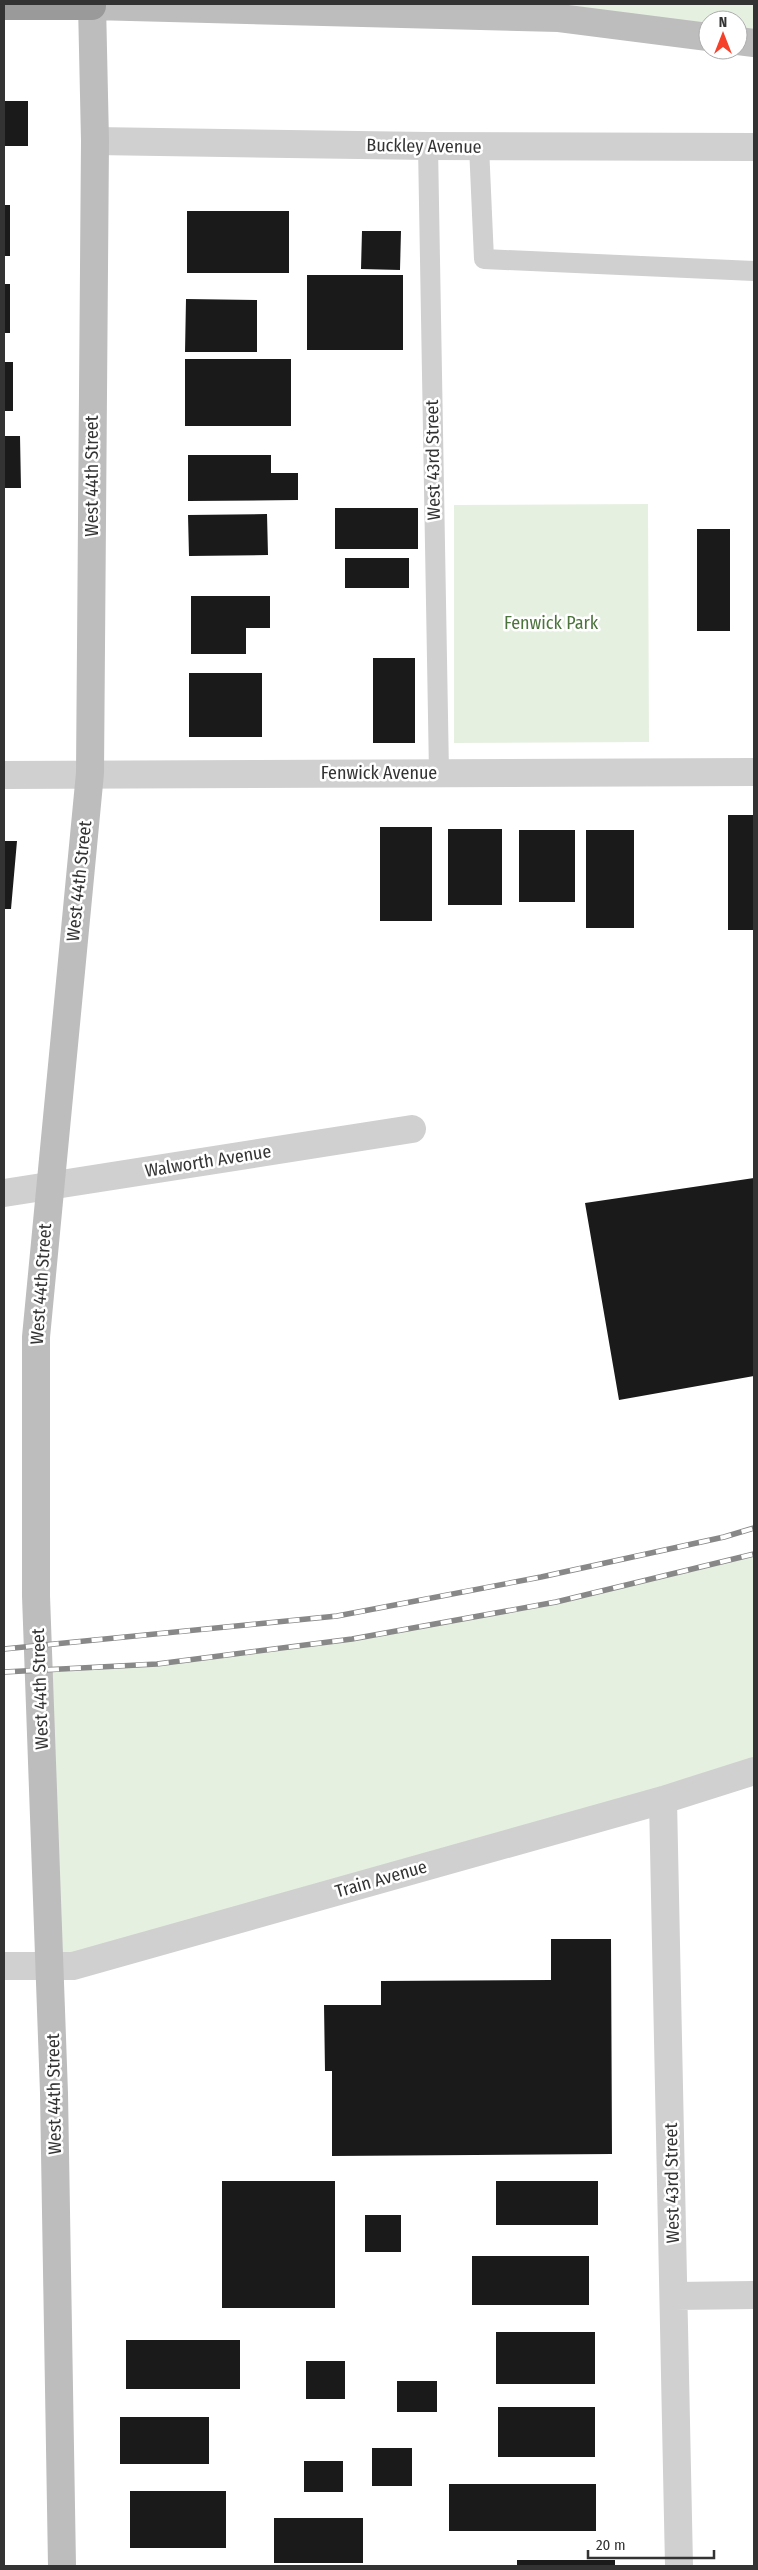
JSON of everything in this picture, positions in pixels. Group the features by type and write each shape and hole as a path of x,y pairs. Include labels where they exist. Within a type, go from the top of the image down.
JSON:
{"highway":[{"path":"4,6 92,5"}],"street":[{"path":"92,5 559,18 698,36"},
{"name":"West 44th Street","path":"62,2566 54,2093 36,1596 36,1337 54,1131 90,773 95,141 92,5"},
{"name":"Buckley Avenue","path":"95,141 428,146 754,147"},
{"name":"Fenwick Avenue","path":"4,775 90,773 754,772"},
{"name":"Walworth Avenue","path":"4,1193 412,1128"},
{"name":"Train Avenue","path":"4,1966 74,1966 663,1800 754,1771"},
{"name":"West 43rd Street","path":"663,1800 680,2566"},
{"path":"675,2296 754,2295"}],"lane":[{"name":"West 43rd Street","path":"428,146 439,773"},
{"path":"479,146 484,259 754,271"}],"green space":[{"path":"141,4 754,4 754,43 748,42 748,10 698,10 698,36"},
{"name":"Fenwick Park","path":"648,504 649,742 454,743 454,505"},
{"path":"754,1554 754,1771 50,1966 39,1667 157,1664 352,1639 556,1602"}],"building":[{"path":"4,101 28,101 28,146 4,146"},
{"path":"4,205 10,205 10,256 4,256"},
{"path":"187,211 289,211 289,273 187,273"},
{"path":"362,231 401,231 400,270 361,269"},
{"path":"307,275 403,275 403,350 307,350"},
{"path":"4,284 10,284 10,333 4,333"},
{"path":"186,299 257,300 257,352 185,352"},
{"path":"185,359 291,359 291,426 185,426"},
{"path":"4,362 13,362 13,411 4,411"},
{"path":"4,436 20,436 21,488 4,488"},
{"path":"188,455 271,455 271,473 298,473 298,500 188,501"},
{"path":"335,508 418,508 418,549 335,549"},
{"path":"267,514 268,555 189,556 188,515"},
{"path":"697,529 730,529 730,631 697,631"},
{"path":"345,558 409,558 409,588 345,588"},
{"path":"191,596 270,596 270,628 246,628 246,654 191,654"},
{"path":"373,658 415,658 415,743 373,743"},
{"path":"189,673 262,673 262,737 189,737"},
{"path":"728,815 754,815 754,930 728,930"},
{"path":"380,827 432,827 432,921 380,921"},
{"path":"448,829 502,829 502,905 448,905"},
{"path":"519,830 575,830 575,902 519,902"},
{"path":"586,830 634,830 634,928 586,928"},
{"path":"4,841 17,841 11,909 4,909"},
{"path":"754,1178 754,1376 619,1400 585,1203"},
{"path":"551,1939 611,1939 612,2154 332,2156 332,2071 325,2071 324,2005 381,2005 381,1981 551,1980"},
{"path":"222,2181 335,2181 335,2308 222,2308"},
{"path":"496,2181 598,2181 598,2225 496,2225"},
{"path":"365,2215 401,2215 401,2252 365,2252"},
{"path":"472,2256 589,2256 589,2305 472,2305"},
{"path":"496,2332 595,2332 595,2384 496,2384"},
{"path":"126,2340 240,2340 240,2389 126,2389"},
{"path":"306,2361 345,2361 345,2399 306,2399"},
{"path":"397,2381 437,2381 437,2412 397,2412"},
{"path":"498,2407 595,2407 595,2457 498,2457"},
{"path":"120,2417 209,2417 209,2464 120,2464"},
{"path":"372,2448 412,2448 412,2486 372,2486"},
{"path":"304,2461 343,2461 343,2492 304,2492"},
{"path":"449,2484 596,2484 596,2531 449,2531"},
{"path":"130,2491 226,2491 226,2548 130,2548"},
{"path":"274,2518 363,2518 363,2563 274,2563"},
{"path":"517,2560 615,2560 615,2566 517,2566"}],"railway":[{"path":"4,1649 337,1616 541,1577 724,1537 754,1528"},
{"path":"4,1672 157,1664 352,1639 556,1602 754,1554"}]}
